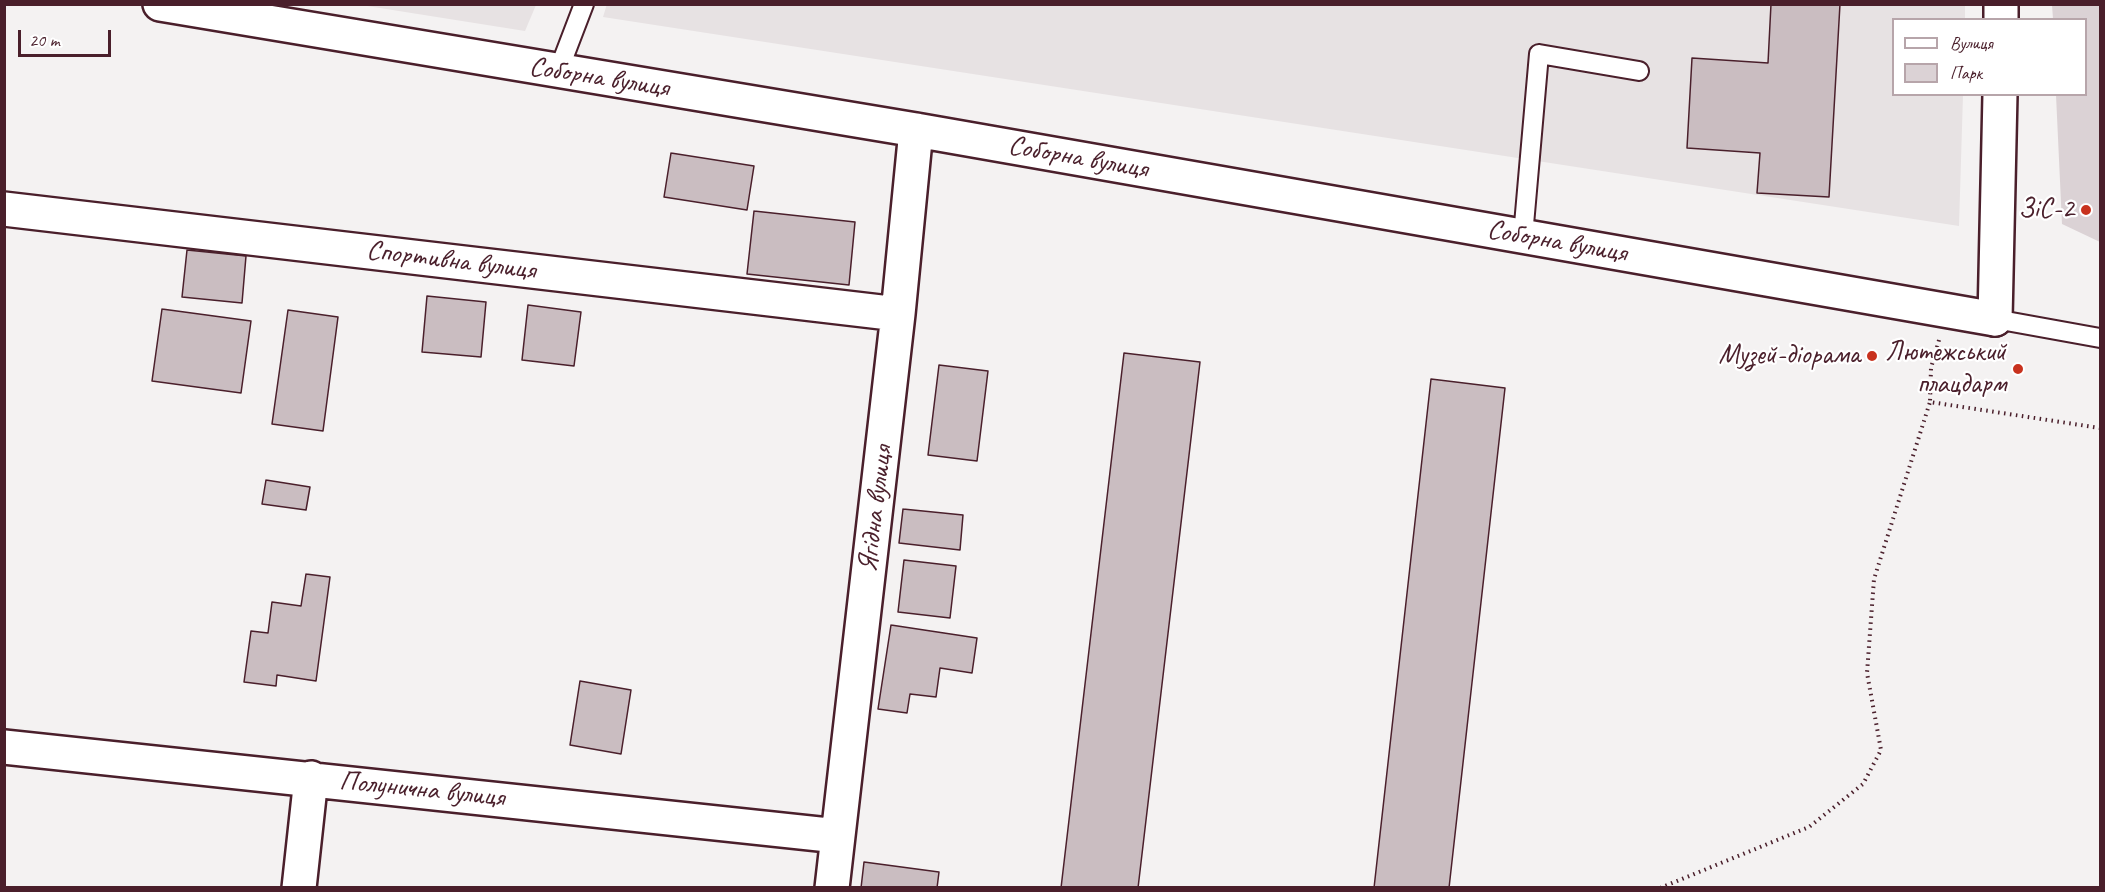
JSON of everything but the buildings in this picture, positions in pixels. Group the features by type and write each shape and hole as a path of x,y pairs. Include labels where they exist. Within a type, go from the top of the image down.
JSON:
{"street":[{"name":"Соборна вулиця","path":"160,4 916,130 1995,319"},
{"path":"1995,319 2000,96"},
{"name":"Ягідна вулиця","path":"832,888 898,314 916,130"},
{"name":"Спортивна вулиця","path":"4,209 898,314"},
{"name":"Полунична вулиця","path":"4,747 838,836"},
{"path":"299,888 311,778"}],"lane":[{"path":"558,72 584,4"},
{"path":"1523,236 1539,54 1640,71"},
{"path":"1995,319 2100,338"}],"path":[{"path":"1660,888 1809,827 1863,784 1881,750 1867,673 1874,579 1929,402 1931,368 1947,309"},
{"path":"1929,402 2100,428"}],"shaded area":[{"path":"536,4 525,31 361,5"},
{"path":"607,4 1965,5 1965,18 1892,18 1892,96 1963,96 1959,226 603,17"}],"green space":[{"path":"2052,5 2100,5 2100,242 2062,224 2056,96 2087,96 2087,18 2053,18"}],"place":[{"name":"ЗіС-2","path":"2086,210"},
{"name":"Музей-діорама","path":"1872,356"},
{"name":"Лютежський плацдарм","path":"2018,369"}]}
